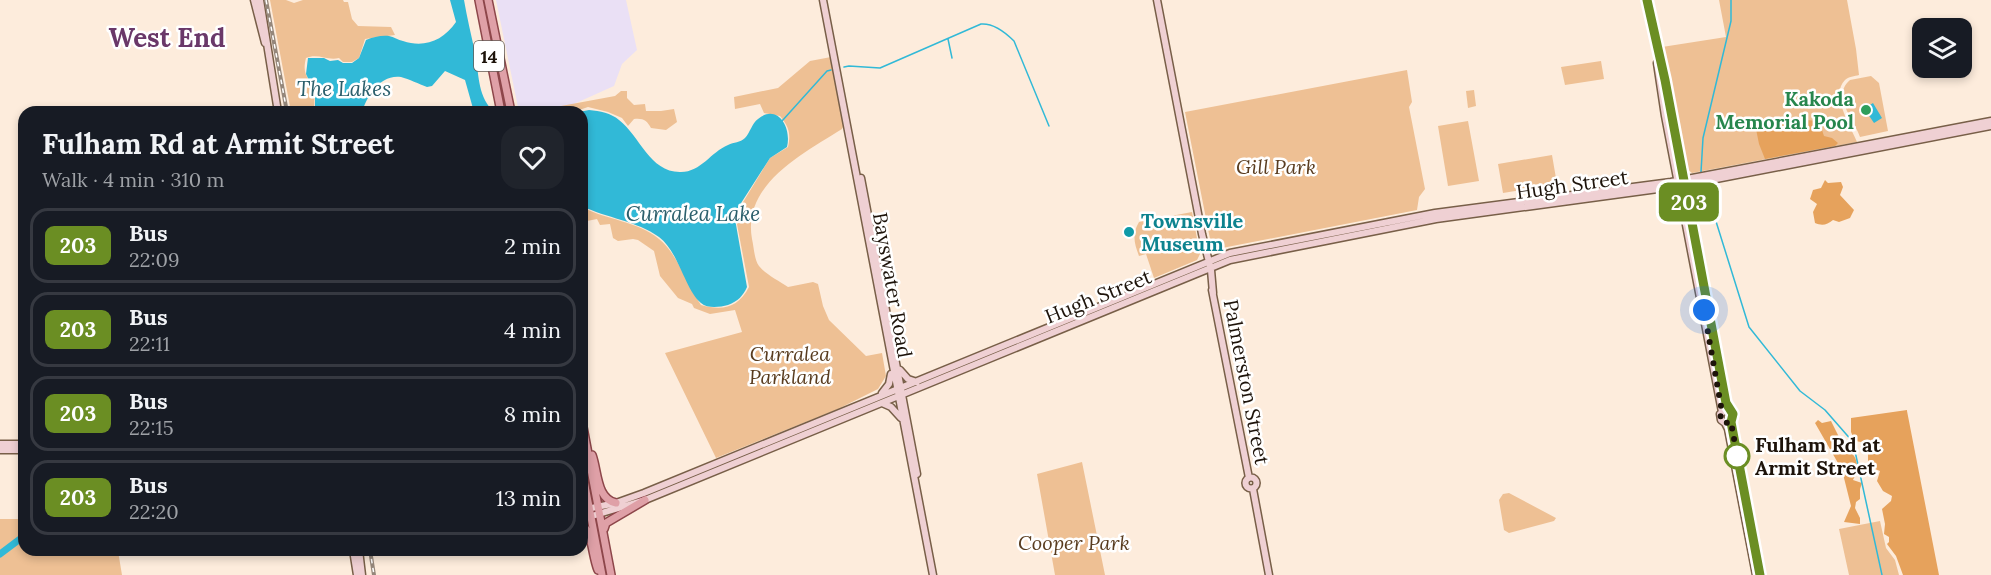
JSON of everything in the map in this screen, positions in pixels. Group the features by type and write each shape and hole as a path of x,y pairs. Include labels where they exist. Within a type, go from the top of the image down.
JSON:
{"main road":[{"path":"254,0 267,50"},
{"path":"260,0 277,106"},
{"name":"14","path":"479,0 500,106"},
{"name":"14","path":"488,0 510,106"},
{"name":"Bayswater Road","path":"825,0 895,367 902,419 935,575"},
{"name":"Palmerston Street","path":"1157,0 1249,478 1257,482 1253,489 1269,575"},
{"path":"1647,0 1665,80 1682,183 1726,411 1733,417 1728,422 1728,429 1758,575"},
{"path":"1717,176 1991,121"},
{"path":"1682,183 1991,126"},
{"name":"Hugh Street","path":"588,518 616,503 644,494 1189,276 1230,253 1425,215 1682,183"},
{"name":"Hugh Street","path":"917,385 1208,265 1436,219 1682,183"},
{"name":"Palmerston Street","path":"1202,234 1207,250 1209,279 1213,293"},
{"path":"1207,250 1213,253 1230,253"},
{"path":"1189,276 1205,276 1209,279"},
{"path":"902,419 889,405 878,400 888,387 895,367 917,385 906,410"},
{"name":"Bayswater Road","path":"899,392 906,410 935,575"},
{"name":"Hugh Street","path":"588,509 600,511 645,500 878,400"},
{"path":"1726,411 1720,418 1728,422"},
{"path":"0,444 18,444"},
{"path":"588,444 602,493 608,501 616,503"},
{"path":"0,450 18,450"},
{"path":"588,451 611,575"},
{"path":"603,529 606,523 645,500"},
{"path":"588,512 591,517 601,575"},
{"path":"588,533 594,560 601,575"},
{"path":"355,556 357,575"},
{"path":"355,556 362,575"}],"shaded area":[{"path":"496,0 626,0 637,50 622,64 614,86 569,106 518,106"},
{"path":"1766,117 1819,121 1824,136 1838,143 1835,146 1765,159 1755,124"},
{"path":"1825,180 1828,183 1841,182 1843,187 1840,195 1854,210 1850,218 1839,222 1833,220 1824,224 1815,223 1813,212 1817,204 1810,199 1813,190 1821,188"},
{"path":"1907,410 1939,575 1903,575 1896,556 1887,544 1889,537 1884,534 1882,509 1891,501 1892,496 1883,491 1877,481 1880,471 1868,466 1868,444 1865,440 1855,441 1851,432 1851,418"},
{"path":"1818,420 1822,423 1831,421 1845,449 1855,458 1857,466 1853,480 1862,483 1860,499 1856,502 1855,508 1860,524 1844,522 1851,506 1842,470 1815,423"}],"green space":[{"name":"The Lakes","path":"270,0 286,0 294,3 303,0 343,0 348,2 352,19 358,26 391,27 395,35 365,39 359,58 352,62 343,62 339,58 315,56 306,58 305,70 313,87 314,106 290,106"},
{"path":"1719,0 1847,0 1859,75 1845,80 1840,93 1843,111 1857,142 1692,173 1687,169 1662,47 1726,37"},
{"name":"Curralea Parkland","path":"831,57 844,125 842,129 794,160 766,186 756,202 751,219 754,253 757,263 768,275 788,287 813,282 818,284 829,320 866,356 882,353 886,376 878,389 838,409 716,458 665,353 742,332 735,310 710,314 678,298 660,276 654,251 638,240 618,241 613,238 610,224 600,225 597,219 588,221 588,210 632,224 659,239 677,261 701,305 716,308 735,304 749,287 736,219 737,212 770,158 788,147 789,134 780,116 764,113 760,104 735,109 734,97 778,88 810,61"},
{"path":"1601,61 1604,79 1565,85 1561,67"},
{"name":"Gill Park","path":"1407,70 1412,102 1409,107 1425,189 1419,197 1417,210 1217,249 1211,244 1185,112"},
{"name":"Kakoda Memorial Pool","path":"1871,76 1879,83 1888,131 1860,137 1846,108 1843,93 1850,80"},
{"path":"1474,90 1476,106 1468,108 1466,91"},
{"path":"621,91 627,91 627,98 634,105 645,104 646,111 674,109 677,122 666,130 651,128 640,119 634,119 628,126 622,118 588,106 561,106 615,96"},
{"path":"1468,121 1479,181 1448,186 1438,126"},
{"path":"1552,155 1557,184 1503,193 1498,164"},
{"path":"1192,212 1200,254 1197,260 1154,278 1146,254 1139,256 1136,247 1134,239 1139,222"},
{"name":"Cooper Park","path":"1082,462 1105,575 1055,575 1037,474"},
{"path":"1509,493 1556,518 1554,521 1509,533 1504,530 1499,500 1503,494"},
{"path":"0,519 18,519 18,556 119,556 122,575 0,575"},
{"path":"1880,521 1886,548 1895,560 1899,575 1849,575 1839,529"}],"water":[{"name":"The Lakes","path":"450,0 464,0 479,82 489,106 472,106 465,80 445,71 432,86 427,87 401,77 387,79 376,87 364,106 315,106 315,93 306,74 308,58 324,58 330,61 352,63 359,58 366,40 389,36 411,43 426,43 445,34 456,22"},
{"path":"1873,103 1882,118 1874,123 1863,107"},
{"name":"Curralea Lake","path":"588,110 605,113 616,118 661,167 681,172 694,169 722,148 743,140 756,121 765,115 771,114 782,119 787,132 787,147 770,158 736,211 735,219 747,287 742,296 728,305 711,307 704,305 695,297 672,252 659,237 641,227 588,209"}],"waterway":[{"path":"1701,172 1703,138 1731,21 1731,0"},
{"path":"844,67 880,68 981,24 990,25 1014,41 1049,126"},
{"path":"948,39 952,58"},
{"path":"782,121 827,71 831,70"},
{"path":"1704,183 1749,327 1800,391 1825,410 1853,442 1882,575"},
{"path":"0,554 18,540"}],"railway":[{"path":"266,0 286,106"},
{"path":"371,556 374,575"}],"bus line":[{"name":"203","path":"1647,0 1684,174 1726,403 1733,414 1731,422 1760,575"}],"place":[{"name":"Kakoda Memorial Pool","path":"1866,110"},
{"name":"Townsville Museum","path":"1129,232"},
{"name":"Fulham Rd at Armit Street","path":"1737,456"}],"district":[{"name":"West End","path":"167,37"}],"route":[{"path":"1704,310 1722,412 1720,418 1722,422 1731,422 1738,461 1737,456"}]}
